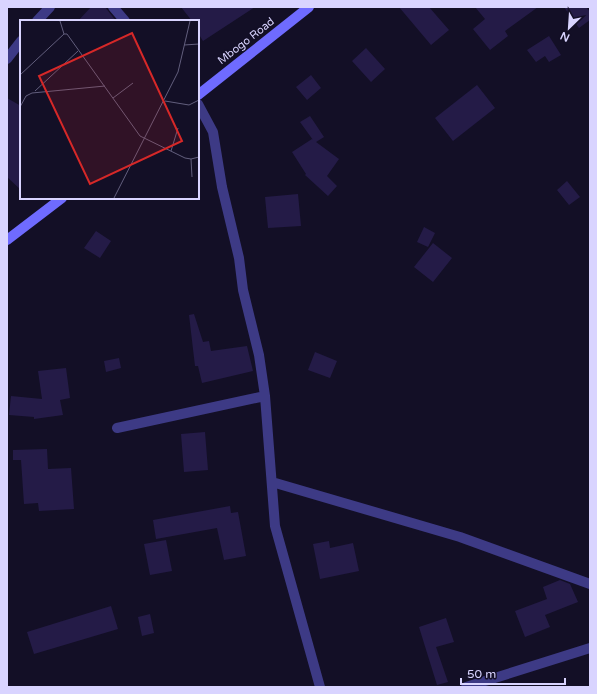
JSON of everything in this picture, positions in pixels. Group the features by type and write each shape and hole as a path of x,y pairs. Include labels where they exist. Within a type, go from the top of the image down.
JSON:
{"main road":[{"name":"Mbogo Road","path":"199,94 309,7"},
{"path":"7,240 61,199"}],"street":[{"path":"38,20 50,7"},
{"path":"113,7 124,20"},
{"path":"7,59 20,42"},
{"path":"199,106 213,132 222,187 239,258 243,290 259,355 265,396 275,526 320,687"},
{"path":"117,428 265,396"},
{"path":"272,482 460,537 590,584"},
{"path":"466,687 590,648"}],"building":[{"path":"91,7 105,7 115,20 79,20"},
{"path":"181,7 255,7 203,41 199,35 199,20 191,20"},
{"path":"399,7 429,7 449,30 431,45"},
{"path":"475,7 538,7 505,31 508,36 490,50 473,29 485,19"},
{"path":"564,7 586,7 590,12 590,20 579,28"},
{"path":"549,36 561,55 549,62 545,56 536,62 527,50"},
{"path":"366,48 385,69 371,82 352,61"},
{"path":"311,75 321,88 307,100 296,87"},
{"path":"477,85 495,108 453,141 435,118"},
{"path":"7,98 20,105 20,189 7,177"},
{"path":"310,116 324,137 316,142 339,159 327,176 337,186 328,196 305,175 306,174 292,152 312,139 313,140 300,122"},
{"path":"567,181 580,197 569,205 557,190"},
{"path":"298,194 301,226 268,228 265,197"},
{"path":"424,227 435,233 428,247 417,242"},
{"path":"96,231 111,241 100,258 84,248"},
{"path":"433,243 452,258 433,282 414,267"},
{"path":"194,314 203,342 209,341 211,351 247,346 253,371 202,383 198,366 195,366 189,315"},
{"path":"315,352 337,361 330,378 308,370"},
{"path":"119,358 121,368 106,372 104,361"},
{"path":"66,368 70,398 60,400 63,415 34,419 34,417 9,415 11,396 42,399 38,371"},
{"path":"205,432 208,470 184,472 181,434"},
{"path":"47,449 48,469 71,468 74,509 39,511 38,503 24,504 21,460 13,460 13,450"},
{"path":"230,506 231,513 238,512 246,556 224,560 217,528 156,539 153,520"},
{"path":"166,540 172,571 150,575 144,544"},
{"path":"329,541 330,548 353,543 359,571 320,579 313,544"},
{"path":"560,580 570,584 578,602 545,615 550,627 525,637 515,611 547,599 543,587"},
{"path":"111,606 118,629 34,654 27,632"},
{"path":"150,614 154,633 142,636 138,617"},
{"path":"446,618 454,642 436,647 448,682 437,685 419,627"}]}
